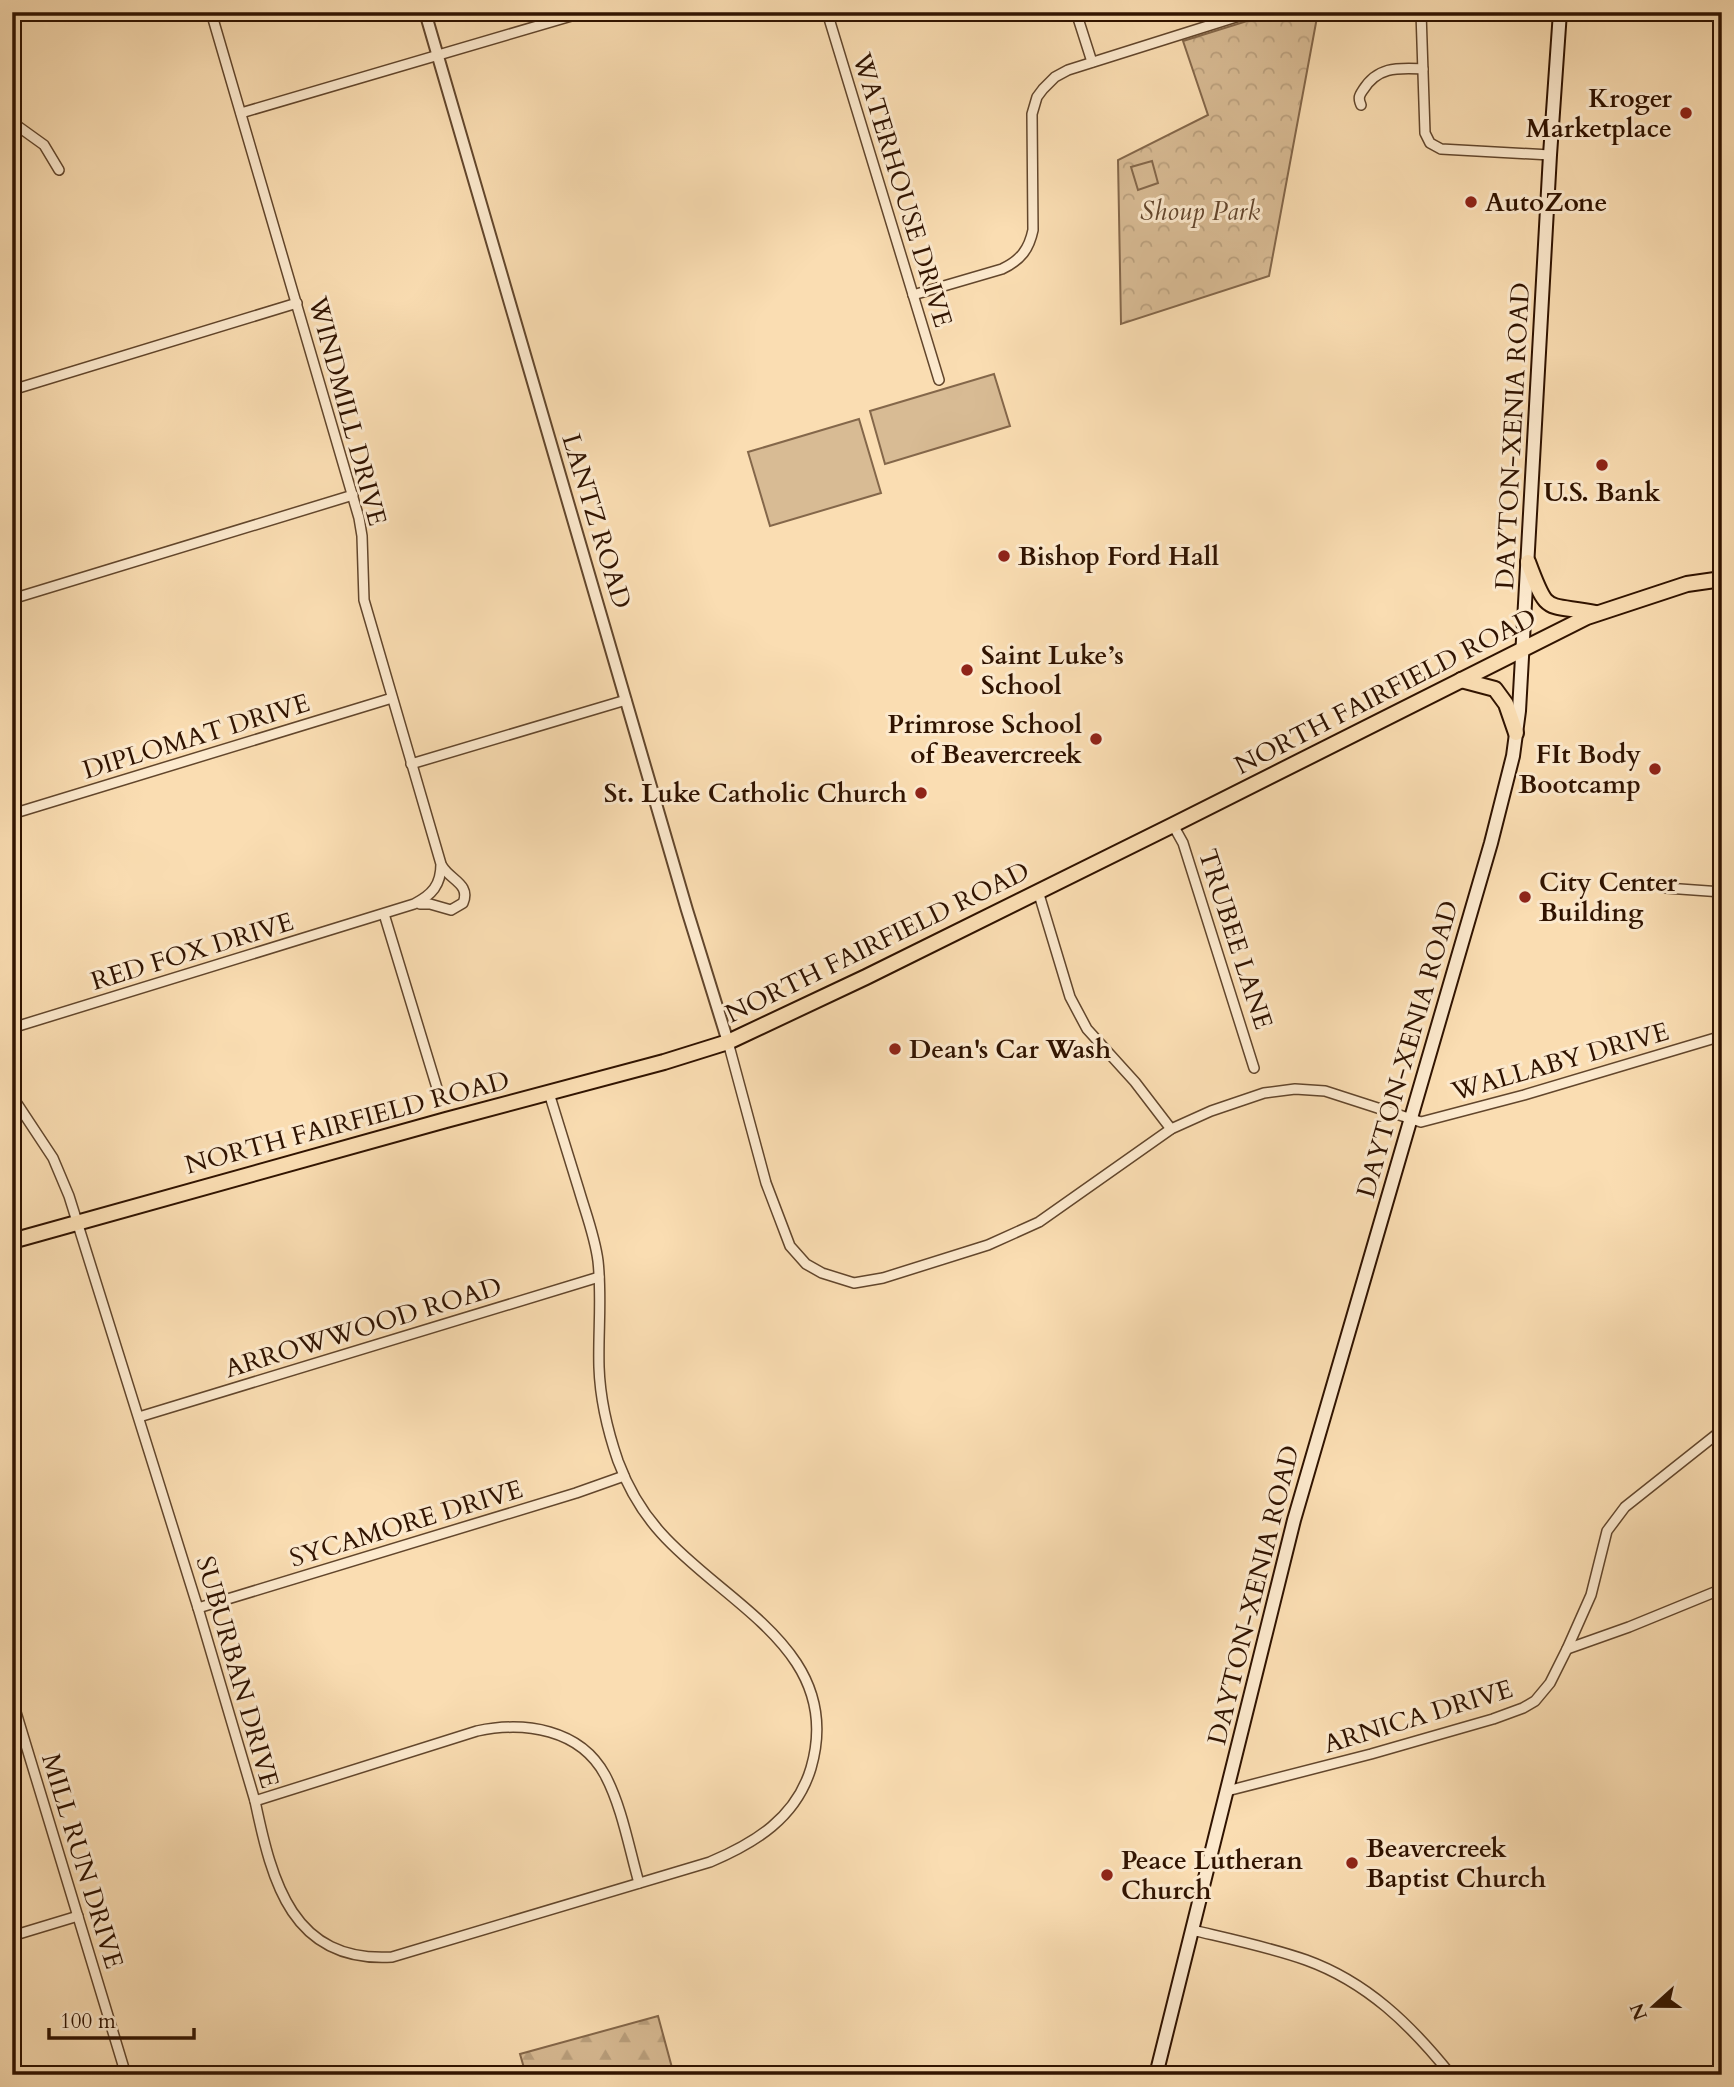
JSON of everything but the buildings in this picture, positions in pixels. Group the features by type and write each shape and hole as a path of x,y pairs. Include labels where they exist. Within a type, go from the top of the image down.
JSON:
{"main road":[{"name":"DAYTON-XENIA ROAD","path":"1156,2075 1294,1520 1491,843 1516,733 1560,12"},
{"path":"1528,562 1544,601 1552,607 1598,613"},
{"name":"NORTH FAIRFIELD ROAD","path":"12,1241 728,1042 879,971 1598,613 1687,584 1722,579"},
{"path":"1461,680 1495,689 1506,704 1516,733"}],"street":[{"name":"WINDMILL DRIVE","path":"211,12 353,495 362,536 364,600 441,864"},
{"name":"LANTZ ROAD","path":"425,12 728,1042"},
{"path":"240,113 585,12"},
{"name":"WATERHOUSE DRIVE","path":"827,12 939,380"},
{"path":"1076,12 1092,62"},
{"path":"1421,12 1425,133 1432,146 1441,149 1550,155"},
{"path":"913,295 1002,268 1025,253 1033,230 1033,108 1043,89 1055,77 1092,62 1249,13"},
{"path":"1360,105 1359,96 1378,73 1392,68 1423,69"},
{"path":"12,122 44,145 59,170"},
{"path":"12,390 297,303"},
{"path":"12,599 353,495"},
{"name":"DIPLOMAT DRIVE","path":"12,814 392,698"},
{"path":"411,764 626,700"},
{"name":"TRUBEE LANE","path":"1173,825 1183,843 1254,1068"},
{"path":"438,1088 384,914 428,897 437,887 441,864"},
{"path":"414,904 430,904 451,910 463,903 466,895 464,887 448,874 441,864"},
{"path":"1666,888 1722,891"},
{"path":"1038,891 1070,997 1087,1029 1135,1082 1171,1129"},
{"name":"RED FOX DRIVE","path":"12,1028 384,914"},
{"name":"WALLABY DRIVE","path":"1410,1119 1421,1122 1478,1107 1722,1036"},
{"path":"728,1042 766,1183 790,1246 806,1264 822,1273 854,1283 883,1278 988,1245 1039,1222 1171,1129 1211,1111 1264,1093 1295,1089 1325,1091 1410,1119"},
{"name":"SUBURBAN DRIVE","path":"12,1096 53,1158 69,1196 198,1608 277,1880 294,1916 327,1946 358,1956 392,1957 710,1862 733,1852 767,1833 785,1814 803,1787 814,1758 816,1712 810,1692 789,1651 758,1618 694,1566 662,1535 639,1504 624,1476 612,1440 601,1386 599,1276 594,1239 549,1093"},
{"name":"ARROWWOOD ROAD","path":"139,1417 599,1276"},
{"name":"ARNICA DRIVE","path":"1227,1791 1493,1719 1535,1701 1545,1690 1567,1649 1591,1595 1604,1541 1614,1520 1625,1507 1722,1430"},
{"name":"SYCAMORE DRIVE","path":"198,1608 624,1476"},
{"path":"1567,1649 1722,1589"},
{"name":"MILL RUN DRIVE","path":"12,1699 126,2075"},
{"path":"255,1801 477,1731 505,1727 536,1728 568,1739 596,1762 614,1795 639,1883"},
{"path":"12,1936 78,1916"},
{"path":"1192,1930 1305,1960 1356,1985 1403,2020 1451,2075"}],"green space":[{"name":"Shoup Park","path":"1276,12 1318,12 1269,276 1121,324 1118,160 1208,115 1183,41"},
{"path":"1152,161 1158,183 1138,190 1131,167"},
{"path":"994,374 1010,426 885,464 870,411"},
{"path":"859,419 881,493 770,526 748,452"},
{"path":"658,2016 674,2075 526,2075 520,2054"}],"place":[{"name":"Kroger Marketplace","path":"1686,113"},
{"name":"AutoZone","path":"1471,202"},
{"name":"U.S. Bank","path":"1602,465"},
{"name":"Bishop Ford Hall","path":"1004,556"},
{"name":"Saint Luke’s School","path":"967,670"},
{"name":"Primrose School of Beavercreek","path":"1096,739"},
{"name":"FIt Body Bootcamp","path":"1655,769"},
{"name":"St. Luke Catholic Church","path":"921,793"},
{"name":"City Center Building","path":"1525,897"},
{"name":"Dean's Car Wash","path":"895,1049"},
{"name":"Beavercreek Baptist Church","path":"1352,1863"},
{"name":"Peace Lutheran Church","path":"1107,1875"}]}
